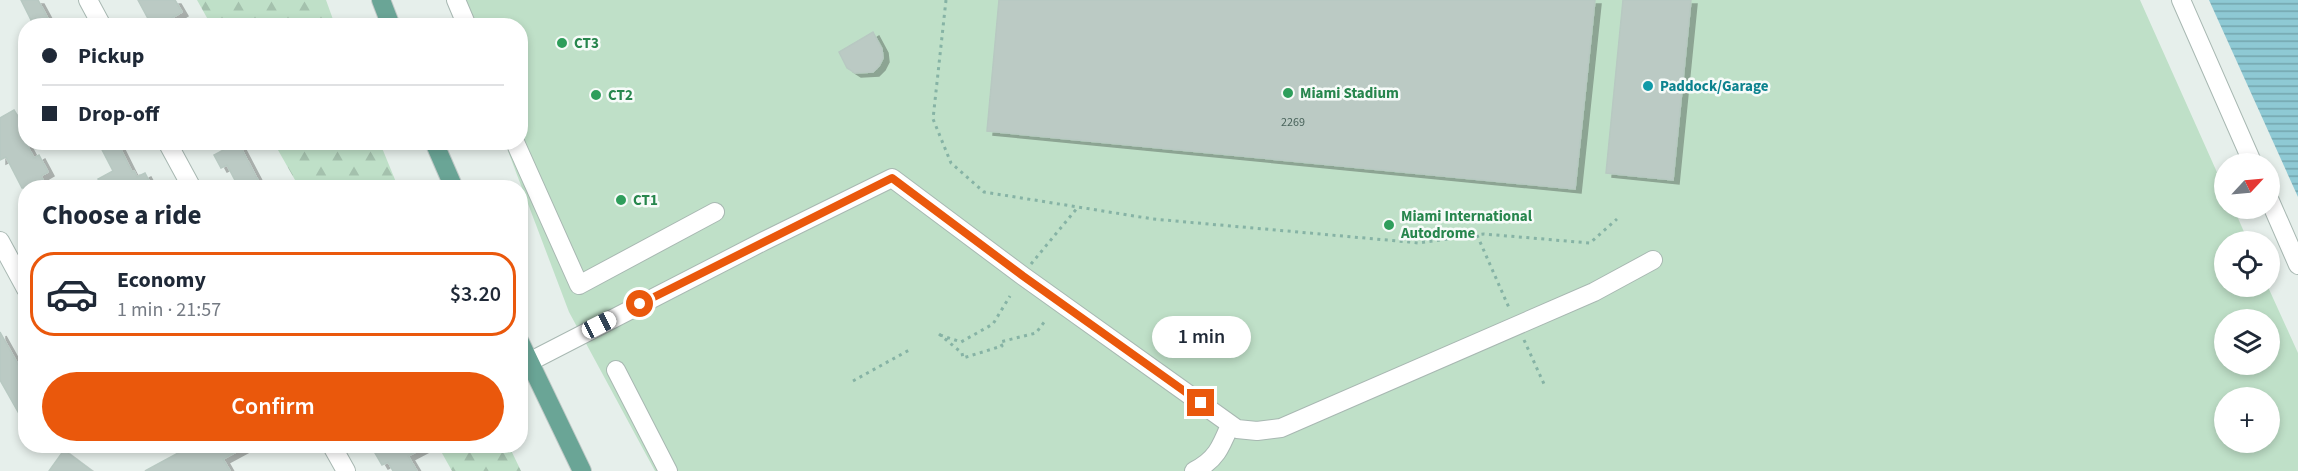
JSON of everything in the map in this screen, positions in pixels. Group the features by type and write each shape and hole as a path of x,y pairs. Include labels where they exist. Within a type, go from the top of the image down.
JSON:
{"main road":[{"path":"381,0 388,18"},
{"path":"437,150 451,180"},
{"path":"529,362 582,471"}],"street":[{"path":"88,0 98,18"},
{"path":"456,0 464,18"},
{"path":"2181,0 2248,153"},
{"path":"171,150 188,180"},
{"path":"519,150 579,285 715,212"},
{"path":"529,362 892,178 1023,276 1237,429 1257,431 1281,429 1594,292 1653,260"},
{"path":"2278,219 2298,265"},
{"path":"0,241 18,274"},
{"path":"615,370 668,471"},
{"path":"1194,471 1219,452 1230,424"},
{"path":"336,453 346,471"}],"path":[{"path":"946,0 933,119 951,163 984,192 1153,219 1418,243 1477,235 1590,243 1617,219"},
{"path":"1030,265 1078,207"},
{"path":"1477,235 1512,314"},
{"path":"1010,296 993,324 961,342 939,334 962,353 963,358 1002,346 1000,342 1036,333 1045,321"},
{"path":"1523,338 1544,384"},
{"path":"853,381 910,349"}],"green space":[{"path":"197,0 326,0 332,18 207,18"},
{"name":"Miami International Autodrome","path":"451,0 2140,0 2214,166 2214,219 2238,219 2244,231 2214,231 2214,297 2273,297 2278,309 2214,309 2214,375 2280,375 2280,313 2298,353 2298,471 655,471 569,312 528,204 528,180 519,180 508,150 528,150 528,18 457,18"},
{"path":"278,150 383,150 395,180 295,180"},
{"path":"442,453 512,453 521,471 452,471"}],"water":[{"path":"2209,0 2298,0 2298,197"}],"building":[{"path":"21,0 38,0 48,18 30,18"},
{"path":"138,0 175,0 182,12 172,18 148,18"},
{"name":"Miami Stadium","path":"999,0 1595,0 1575,189 987,131"},
{"name":"Paddock/Garage","path":"1623,0 1691,0 1673,180 1606,173"},
{"path":"873,32 882,49 883,58 873,72 855,73 847,68 839,52"},
{"path":"14,110 18,116 18,150 30,150 34,158 39,155 48,172 41,176 43,180 18,180 6,157 0,160 0,118"},
{"path":"102,150 121,150 132,172 134,171 137,177 145,173 149,180 99,180 113,171"},
{"path":"223,150 242,150 258,180 235,180 227,165 221,168 214,155"},
{"path":"0,332 18,365 18,412 0,380"},
{"path":"62,453 68,453 92,471 49,471"},
{"path":"178,453 234,453 223,459 230,471 145,471"},
{"path":"375,453 414,453 408,456 417,471 393,471 388,462 382,465"}],"place":[{"name":"CT3","path":"562,43"},
{"name":"Paddock/Garage","path":"1648,86"},
{"name":"Miami Stadium","path":"1288,93"},
{"name":"CT2","path":"596,95"},
{"name":"CT1","path":"621,200"},
{"name":"Miami International Autodrome","path":"1389,225"}],"route":[{"path":"640,304 892,178 1023,276 1201,403"}]}
